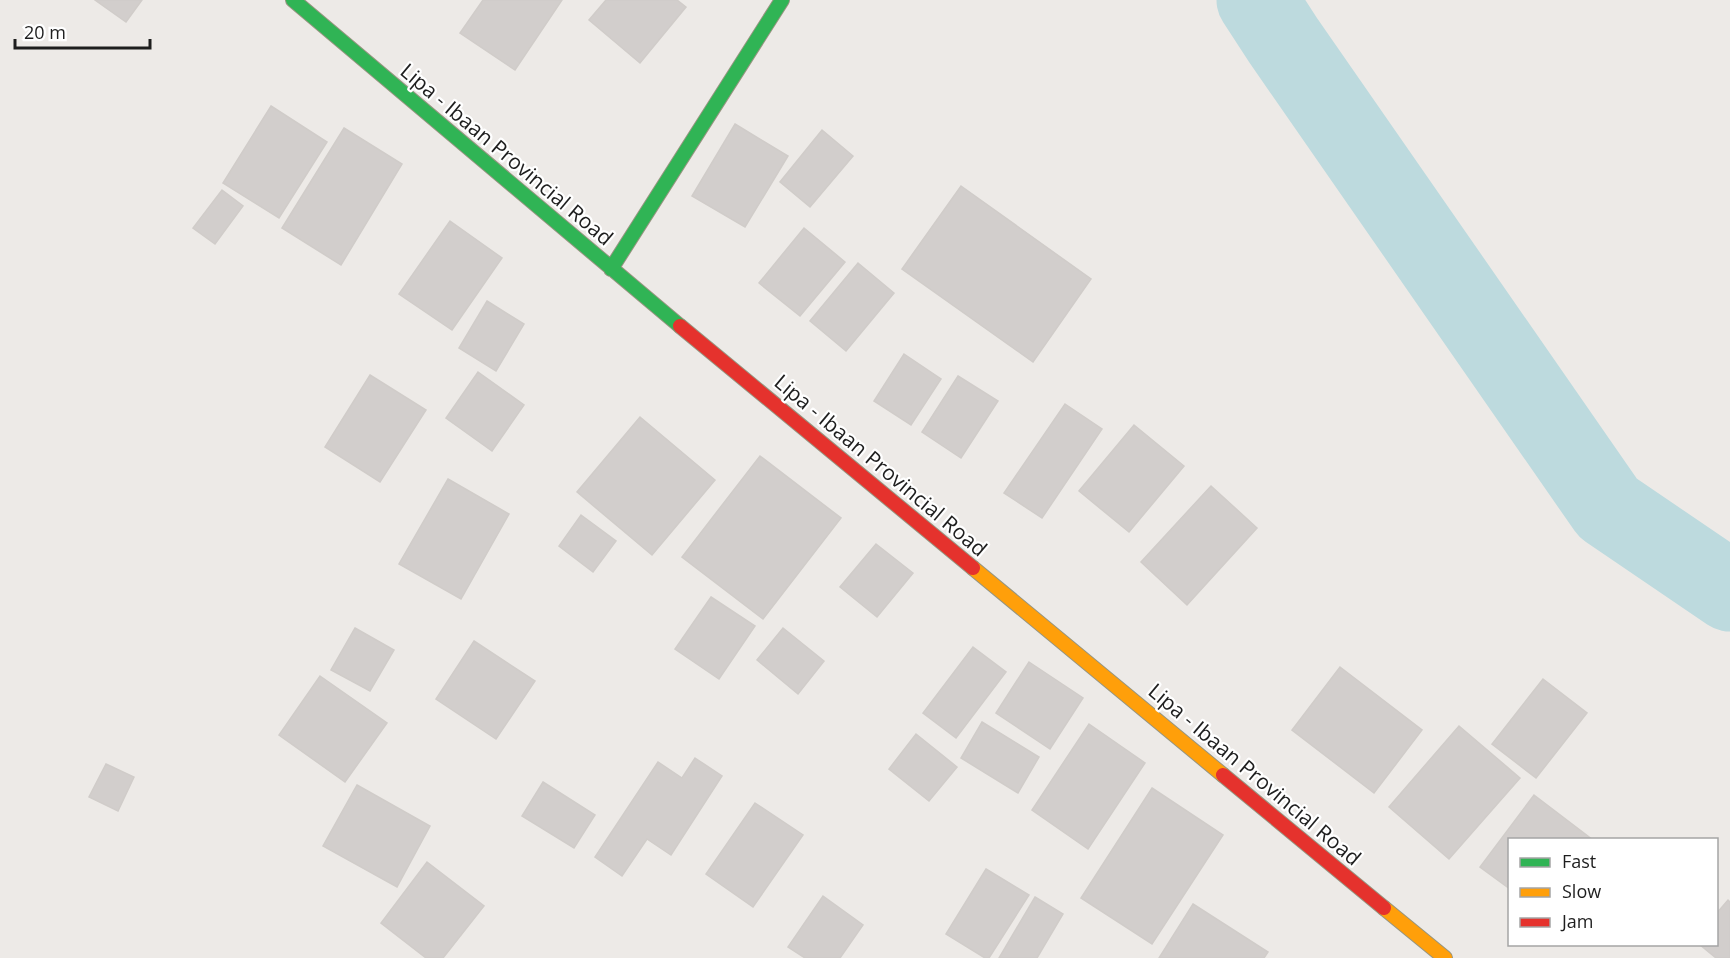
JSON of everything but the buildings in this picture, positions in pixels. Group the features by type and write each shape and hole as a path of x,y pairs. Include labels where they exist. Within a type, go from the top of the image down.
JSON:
{"main road":[{"name":"Lipa - Ibaan Provincial Road","path":"292,0 611,269 1445,958"},
{"path":"611,269 782,0"}],"waterway":[{"path":"1257,0 1608,508 1730,591"}],"traffic: fast":[{"path":"293,0 680,326"},
{"path":"611,269 782,0"}],"traffic: slow":[{"path":"973,568 1223,775"},
{"path":"1384,908 1445,958"}],"traffic: jam":[{"path":"680,326 973,568"},
{"path":"1223,775 1384,908"}]}
